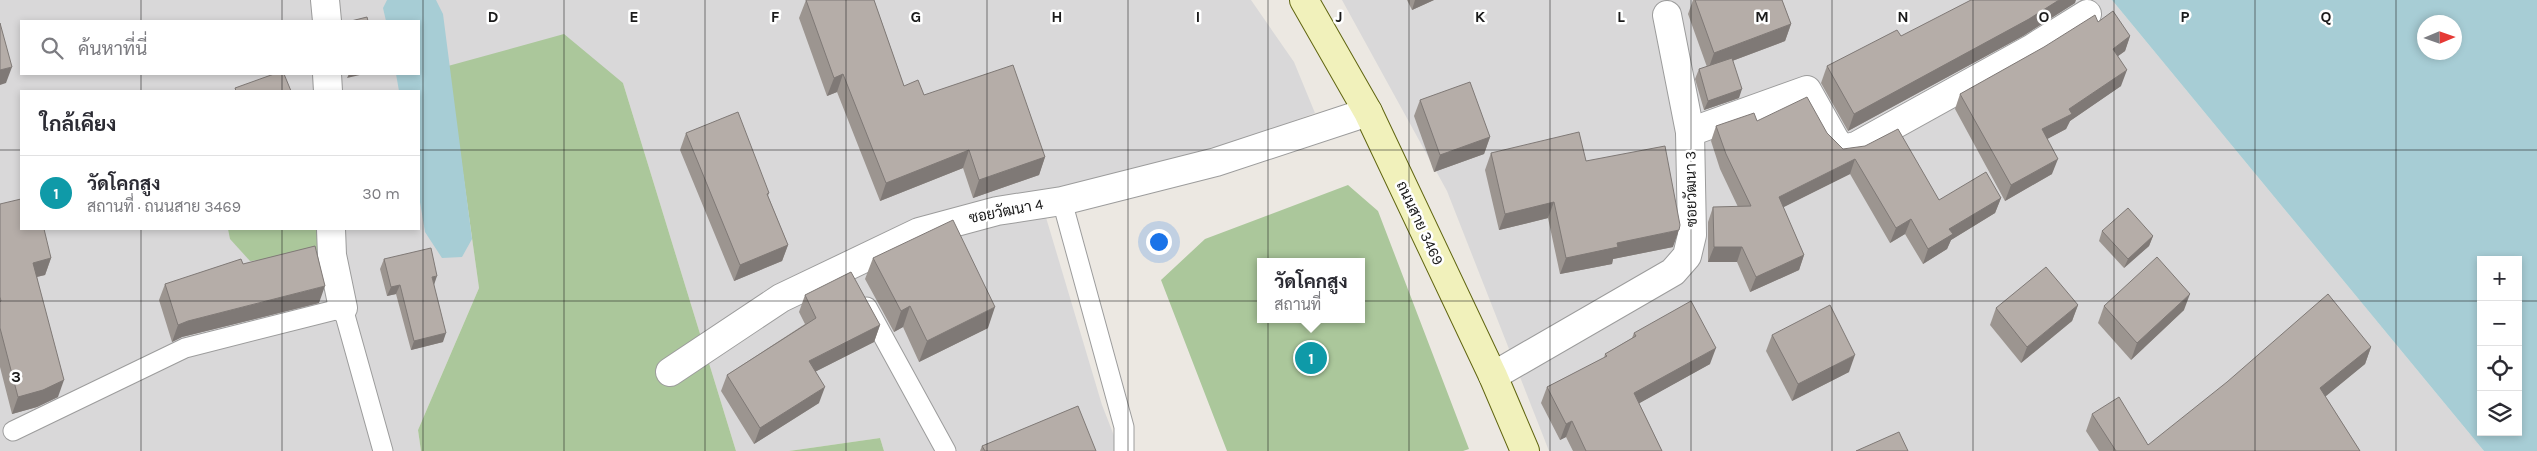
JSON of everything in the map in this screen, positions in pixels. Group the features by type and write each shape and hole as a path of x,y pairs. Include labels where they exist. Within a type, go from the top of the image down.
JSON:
{"street":[{"path":"325,0 327,20"},
{"name":"ถนนสาย 3469","path":"1304,0 1368,112 1493,376 1526,451"},
{"name":"ซอยวัฒนา 3","path":"1493,376 1673,272 1686,256 1692,235 1690,132 1670,8"},
{"path":"1690,132 1807,90 1835,140 1844,149 1856,146 2030,49 2087,14"},
{"path":"328,75 328,90"},
{"name":"ซอยวัฒนา 4","path":"670,372 781,298 853,280 919,232 996,211 1062,201 1216,162 1368,112"},
{"path":"331,230 332,255 343,308"}],"lane":[{"path":"1062,201 1124,427 1124,451"},
{"path":"853,280 946,451"},
{"path":"13,432 185,348 343,308 383,451"}],"shaded area":[{"path":"0,0 1251,0 1294,62 1315,113 1206,154 1039,194 1102,405 1120,451 884,451 880,438 789,451 736,451 623,83 448,66 479,288 418,430 421,451 0,451"},
{"path":"1342,0 2112,0 2484,451 1549,451 1447,191"}],"green space":[{"path":"564,34 623,83 736,451 421,451 418,430 479,288 448,66"},
{"path":"1348,185 1378,211 1469,449 1463,451 1227,451 1161,280 1205,239"},
{"path":"228,230 321,230 321,245 311,257 250,261 230,239"},
{"path":"880,438 884,451 789,451"}],"water":[{"path":"387,0 436,0 443,14 472,239 462,257 442,258 425,232 420,202 420,90 399,90 396,75 420,75 420,20 386,20 383,8"},
{"path":"2112,0 2537,0 2537,451 2484,451"}],"building":[{"path":"806,0 874,0 904,86 918,80 924,95 1013,65 1045,157 979,180 969,150 886,183 843,74 834,78"},
{"path":"1695,0 1782,0 1791,24 1714,53"},
{"path":"1971,0 2059,0 2029,19 1854,114 1827,66 1897,30 1901,36"},
{"path":"2113,11 2130,36 2113,49 2127,70 2069,109 2072,114 2042,129 2058,159 2011,185 1960,94 2044,47 2095,15 2098,22"},
{"path":"367,17 368,20 355,20"},
{"path":"0,23 12,67 0,70"},
{"path":"1732,58 1742,89 1708,101 1699,69"},
{"path":"271,75 284,75 291,90 236,90 235,88"},
{"path":"1470,82 1490,137 1440,155 1420,100"},
{"path":"1807,97 1827,133 1843,149 1865,146 1898,129 1939,200 1986,172 2001,198 1949,229 1953,234 1928,249 1911,219 1896,228 1855,159 1779,197 1804,255 1756,277 1742,247 1714,247 1713,207 1751,206 1726,154 1716,126 1754,113 1757,121"},
{"path":"738,112 769,193 767,194 788,245 740,265 686,133"},
{"path":"1579,132 1586,161 1665,146 1680,225 1679,230 1617,243 1618,247 1566,258 1554,202 1505,214 1491,153"},
{"path":"20,199 20,230 44,230 51,258 33,263 64,380 43,390 18,397 0,328 0,204"},
{"path":"2128,208 2153,236 2128,259 2102,231"},
{"path":"953,220 995,307 927,341 910,306 901,311 873,258"},
{"path":"315,246 325,286 178,325 165,284 241,259 243,264"},
{"path":"431,248 437,276 432,277 446,333 414,341 400,285 391,287 384,259"},
{"path":"2157,257 2190,294 2137,343 2104,306"},
{"path":"2046,267 2078,305 2027,347 1996,308"},
{"path":"851,272 880,325 809,361 825,387 760,428 727,375 816,318 805,295"},
{"path":"2328,294 2371,347 2320,388 2360,451 2116,451 2092,414 2119,397 2148,445 2227,382"},
{"path":"1691,301 1716,348 1634,393 1662,451 1586,451 1572,421 1566,424 1547,387 1607,356 1605,354 1636,336 1634,333"},
{"path":"1830,305 1855,355 1798,384 1772,335"},
{"path":"1078,406 1096,451 985,451 982,446"},
{"path":"1899,432 1908,451 1856,451"}],"place":[{"name":"วัดโคกสูง","path":"1311,358"}]}
